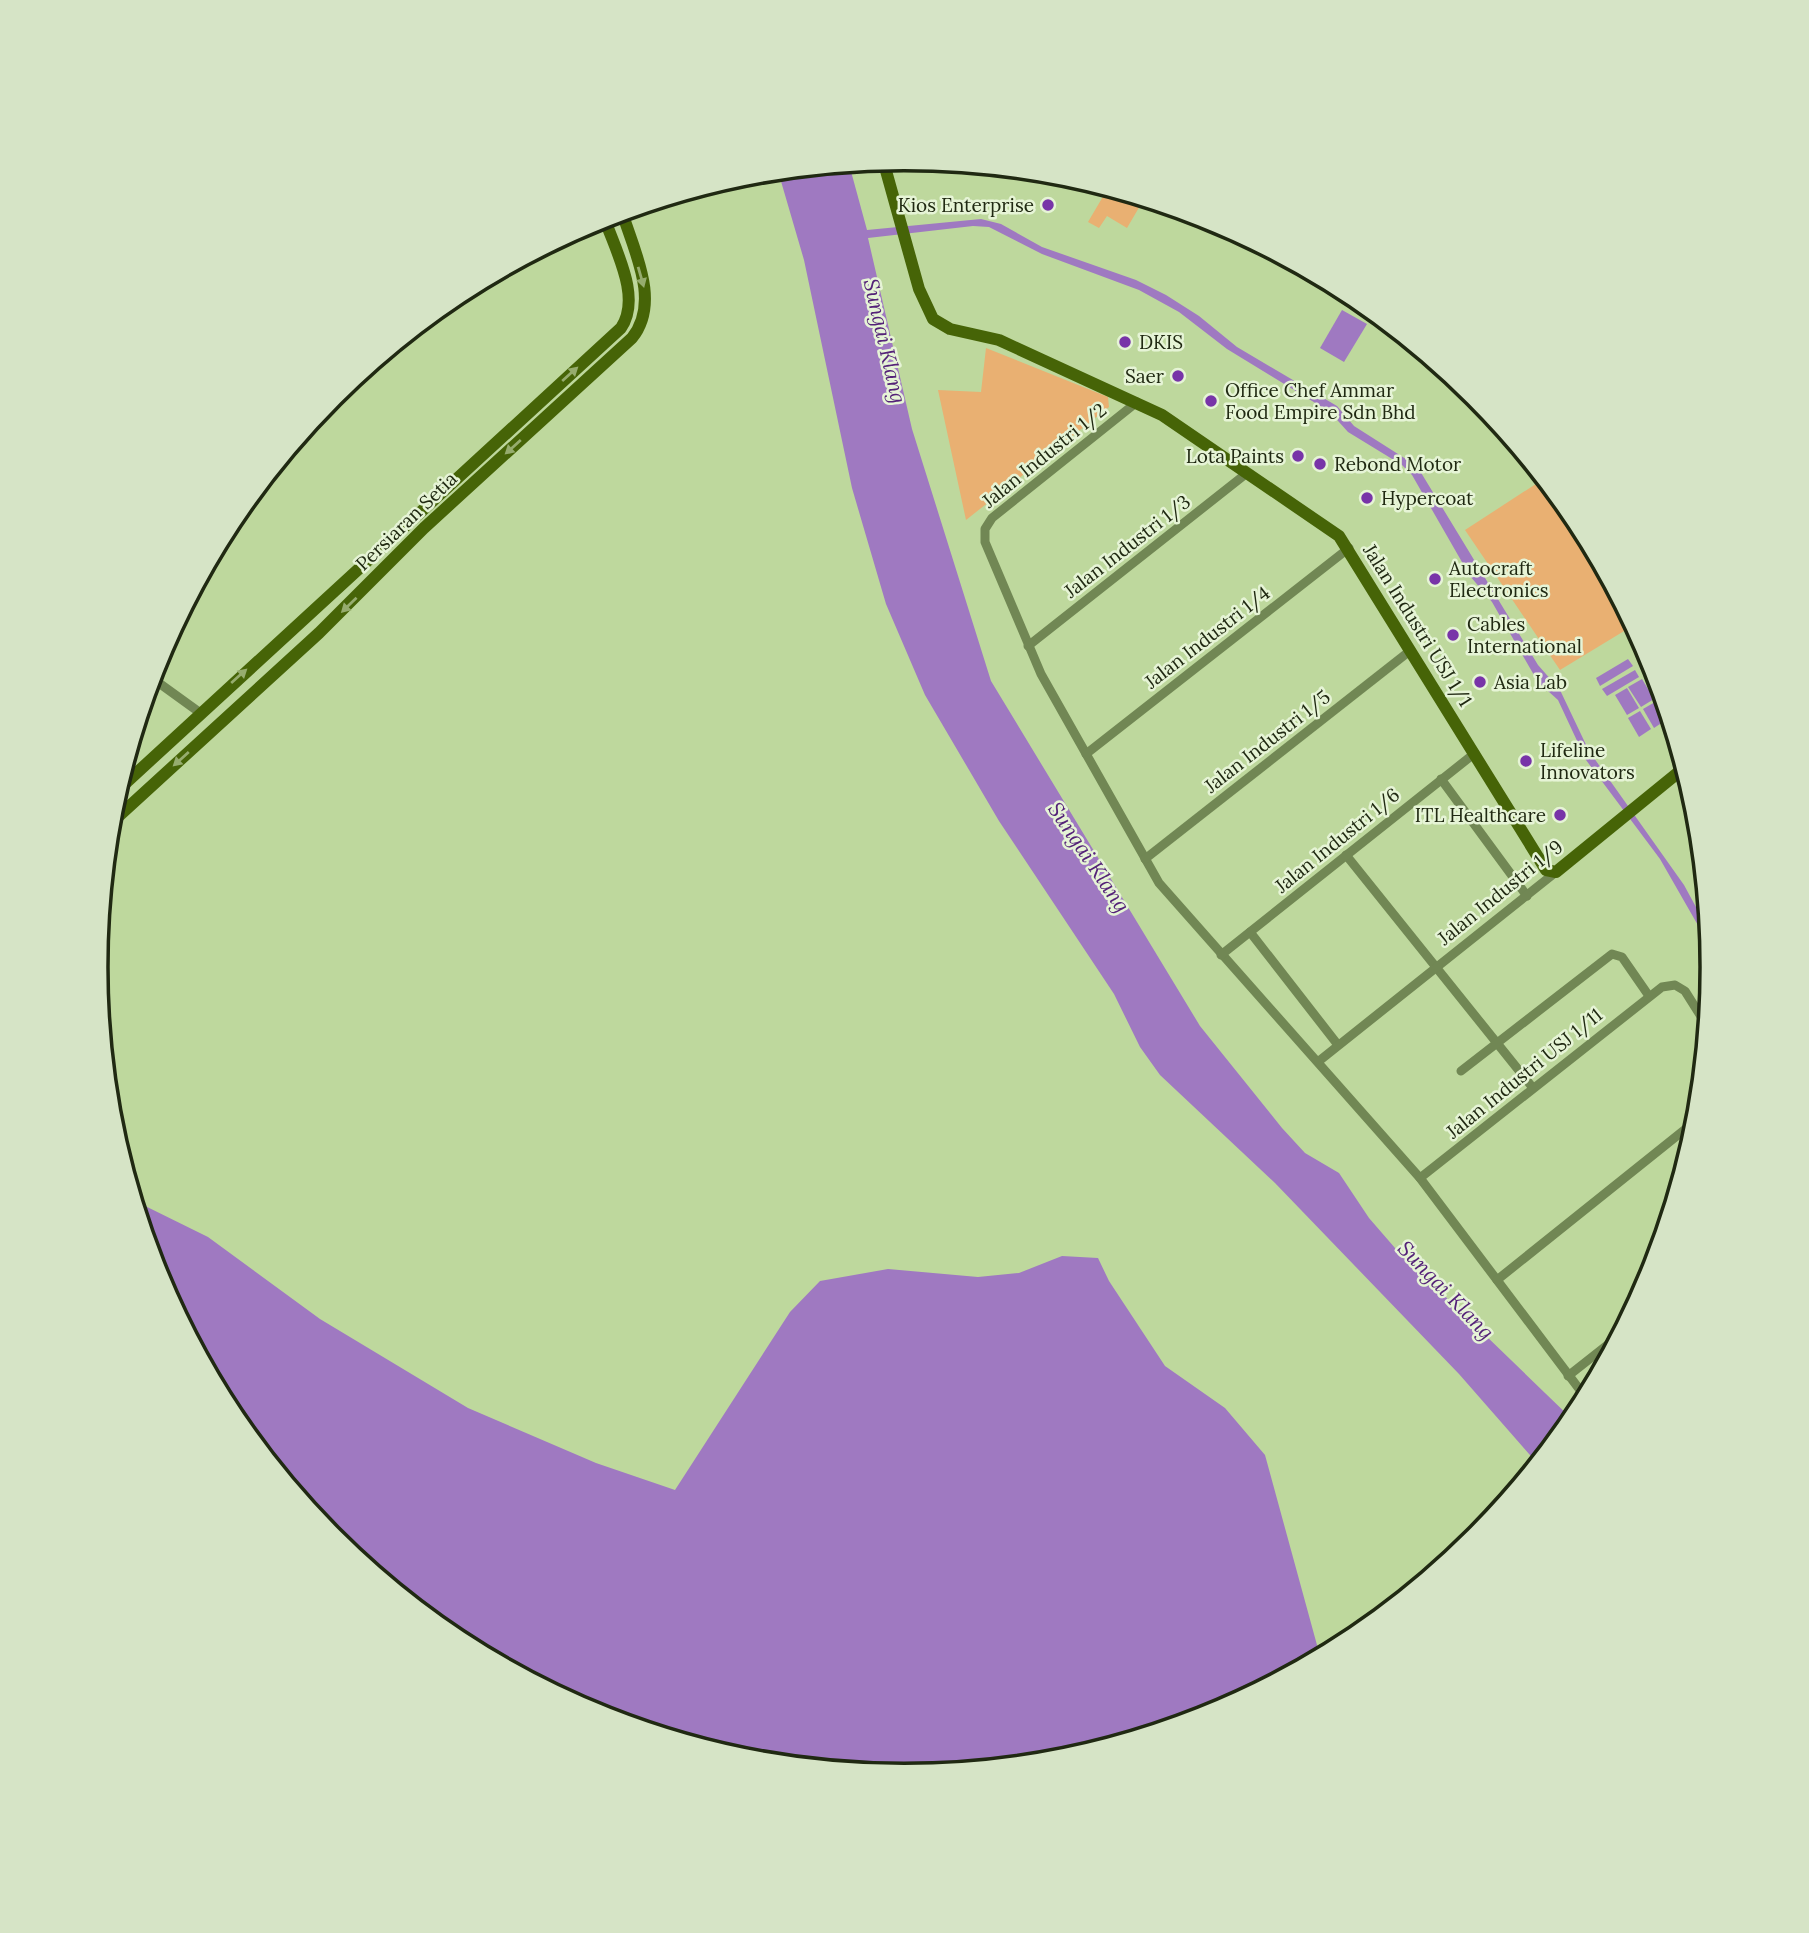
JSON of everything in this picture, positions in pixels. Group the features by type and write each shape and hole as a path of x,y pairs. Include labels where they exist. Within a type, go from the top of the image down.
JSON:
{"street":[{"name":"Jalan Industri USJ 1/1","path":"886,171 905,241 929,312 941,325 999,340 1162,415 1339,536 1349,548 1546,870 1556,872"},
{"path":"608,228 629,294 629,314 643,321 647,304 645,292 625,222"},
{"name":"Persiaran Setia","path":"132,776 199,712 621,328 629,314"},
{"name":"Persiaran Setia","path":"124,811 351,602 424,528 632,338 643,321"},
{"name":"Jalan Industri 1/2","path":"1028,646 985,542 985,529 992,519 1137,402"},
{"name":"Jalan Industri 1/3","path":"1028,646 1247,473"},
{"name":"Jalan Industri 1/4","path":"1086,754 1349,548"},
{"path":"1028,646 1145,859 1181,911 1319,1061 1420,1178 1579,1389"},
{"name":"Jalan Industri 1/5","path":"1145,859 1411,650"},
{"path":"161,684 216,728"},
{"name":"Jalan Industri 1/6","path":"1221,955 1475,753"},
{"name":"Jalan Industri 1/9","path":"1319,1061 1676,775"},
{"path":"1441,779 1527,896"},
{"path":"1346,855 1533,1088"},
{"path":"1250,932 1338,1045"},
{"path":"1461,1071 1612,954 1622,957 1648,996 1662,987 1680,987 1699,1015"},
{"name":"Jalan Industri USJ 1/11","path":"1420,1178 1648,996"},
{"path":"1497,1280 1683,1131"},
{"path":"1567,1376 1603,1348"}],"shaded area":[{"path":"1103,196 1139,207 1127,228 1107,216 1099,228 1088,222"},
{"path":"986,348 1108,397 1109,407 966,520 938,390 981,392"},
{"path":"1537,483 1594,568 1625,630 1560,670 1465,530"}],"water":[{"name":"Sungai Klang","path":"851,172 867,230 981,219 1001,224 1042,247 1136,280 1166,295 1199,316 1237,347 1337,406 1354,426 1420,471 1538,665 1560,690 1589,751 1684,885 1699,912 1699,928 1660,859 1586,760 1558,700 1538,682 1492,602 1470,576 1412,475 1402,465 1348,432 1330,412 1227,349 1179,312 1139,290 1042,254 989,227 973,226 868,238 912,429 991,681 1200,1026 1305,1153 1339,1173 1369,1218 1395,1248 1564,1412 1531,1457 1459,1374 1275,1183 1160,1075 1140,1047 1114,994 999,821 925,695 886,604 852,488 804,260 781,181"},
{"path":"1342,310 1367,324 1344,362 1320,348"},
{"path":"1628,659 1633,666 1600,686 1596,678"},
{"path":"1635,670 1639,677 1607,696 1602,689"},
{"path":"1642,679 1654,699 1641,707 1628,687"},
{"path":"1627,688 1639,708 1627,715 1615,695"},
{"path":"1655,702 1662,723 1654,728 1643,709"},
{"path":"1640,711 1651,729 1639,737 1628,718"},
{"path":"146,1207 208,1237 320,1319 468,1408 596,1463 675,1490 790,1312 820,1281 888,1269 978,1277 1019,1273 1062,1256 1098,1258 1109,1281 1165,1366 1225,1408 1265,1455 1317,1646 1302,1656 1209,1702 1160,1720 1111,1735 1008,1756 904,1763 801,1756 749,1747 649,1720 552,1680 506,1656 462,1628 380,1565 306,1491 243,1409 191,1319 169,1271"}],"place":[{"name":"Kios Enterprise","path":"1048,205"},
{"name":"DKIS","path":"1125,342"},
{"name":"Saer","path":"1178,376"},
{"name":"Office Chef Ammar Food Empire Sdn Bhd","path":"1211,401"},
{"name":"Lota Paints","path":"1298,456"},
{"name":"Rebond Motor","path":"1320,464"},
{"name":"Hypercoat","path":"1367,498"},
{"name":"Autocraft Electronics","path":"1435,579"},
{"name":"Cables International","path":"1453,635"},
{"name":"Asia Lab","path":"1480,682"},
{"name":"Lifeline Innovators","path":"1526,761"},
{"name":"ITL Healthcare","path":"1560,815"}]}
